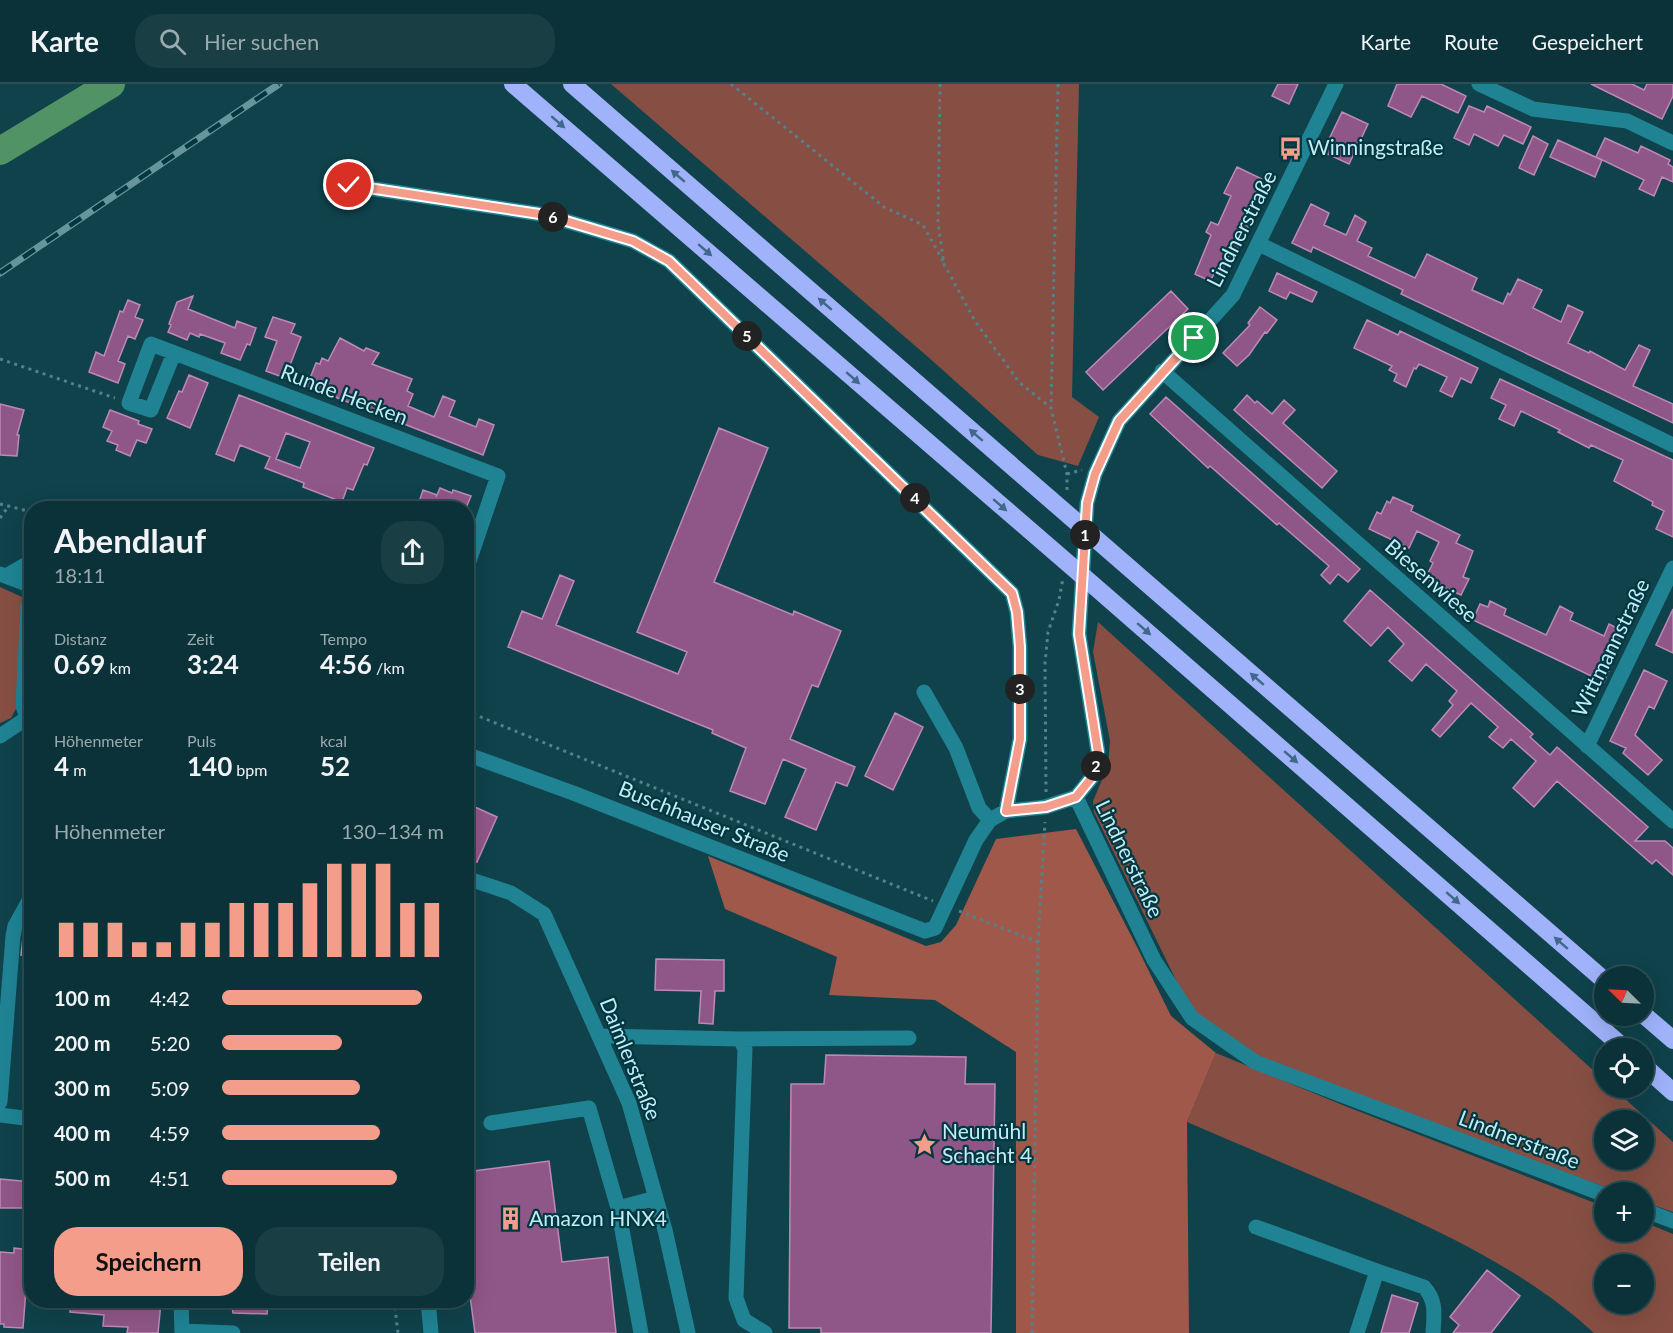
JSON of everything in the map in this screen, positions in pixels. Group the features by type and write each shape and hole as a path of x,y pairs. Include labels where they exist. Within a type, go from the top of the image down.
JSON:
{"highway":[{"path":"513,84 1613,1038"},
{"path":"572,84 1594,971"},
{"path":"1654,1024 1673,1040"},
{"path":"1654,1075 1673,1092"}],"street":[{"name":"Lindnerstraße","path":"1336,84 1260,244 1226,305 1162,371 1119,421 1090,489 1087,503 1079,634 1098,752 1093,776 1076,797 1154,960 1192,1018 1255,1062 1594,1191"},
{"path":"1479,84 1533,109 1627,121 1673,142"},
{"path":"349,185 546,215 633,241 669,261 1012,593 1017,612 1020,647 1020,739 1006,811"},
{"path":"1260,244 1673,445"},
{"name":"Runde Hecken","path":"129,403 151,344 498,476 474,546"},
{"path":"129,403 151,410 174,353"},
{"name":"Biesenwiese","path":"1162,371 1673,821"},
{"path":"3,575 24,565"},
{"name":"Wittmannstraße","path":"1587,746 1673,568"},
{"path":"3,575 24,583"},
{"path":"24,686 24,709"},
{"path":"924,692 956,748 979,808 990,820"},
{"path":"0,736 24,724"},
{"name":"Buschhauser Straße","path":"474,757 573,792 925,932 935,928 946,905"},
{"path":"946,905 976,840 990,820 1006,811 1046,807 1076,797"},
{"name":"Daimlerstraße","path":"474,881 511,893 544,914 629,1103 665,1230 688,1333"},
{"path":"0,1102 13,936 15,926 24,910"},
{"path":"599,1036 740,1039 909,1038"},
{"path":"740,1039 745,1049 736,1298 744,1320 765,1333"},
{"path":"491,1123 589,1108 618,1209 641,1333"},
{"path":"0,1115 24,1118"},
{"path":"618,1209 656,1198"},
{"path":"1654,1214 1673,1221"},
{"path":"1256,1227 1424,1287 1434,1305 1433,1333"},
{"path":"1357,1333 1377,1271"},
{"path":"181,1308 182,1332 233,1333"},
{"path":"429,1308 431,1333"}],"path":[{"path":"731,84 884,207 923,225 975,321 1019,382 1051,408"},
{"path":"940,84 938,212 940,247 944,264"},
{"path":"1058,84 1051,408 1067,481"},
{"path":"0,359 129,403"},
{"path":"0,504 24,510"},
{"path":"0,518 8,507"},
{"path":"1032,1333 1038,942 1046,807 1045,663 1048,632 1060,591"},
{"path":"474,714 1038,942"},
{"path":"395,1308 398,1333"}],"shaded area":[{"path":"611,84 1079,84 1072,397 1099,417 1078,466 1038,455 927,356"},
{"path":"0,587 22,597 18,705 11,718 0,723"},
{"path":"1098,622 1594,1071 1594,1098 1624,1098 1637,1110 1594,1110 1594,1170 1654,1170 1654,1125 1673,1142 1673,1212 1654,1205 1654,1182 1594,1183 1256,1060 1194,1017 1094,812 1093,801 1108,766 1110,741 1093,652"},
{"path":"1076,829 1171,1016 1216,1053 1187,1122 1189,1333 1016,1333 1016,1052 935,1000 829,995 837,957 725,909 708,856 926,946 941,942 956,925 996,839"},
{"path":"1216,1053 1594,1203 1594,1242 1654,1242 1654,1226 1673,1234 1673,1333 1594,1333 1567,1310 1508,1269 1379,1204 1187,1122"}],"building":[{"path":"1278,84 1298,84 1289,104 1272,96"},
{"path":"1397,84 1441,84 1466,96 1458,113 1422,96 1411,117 1388,106"},
{"path":"1591,84 1632,84 1644,90 1647,84 1673,84 1673,96 1662,119"},
{"path":"1469,106 1484,112 1487,106 1531,127 1523,144 1504,135 1498,146 1474,134 1469,145 1454,138"},
{"path":"1342,112 1368,124 1349,164 1323,152"},
{"path":"1533,136 1548,144 1534,175 1519,168"},
{"path":"1605,138 1638,153 1641,146 1670,160 1668,164 1673,167 1673,182 1662,177 1654,196 1639,189 1644,180 1596,157"},
{"path":"1558,140 1602,160 1595,177 1550,157"},
{"path":"1237,167 1262,179 1244,218 1251,221 1236,253 1231,251 1223,269 1218,267 1210,281 1195,274 1211,235 1206,232 1211,222 1218,225 1231,196 1224,193"},
{"path":"1311,204 1329,213 1324,225 1346,235 1355,215 1366,222 1357,241 1372,248 1368,256 1415,278 1427,254 1477,278 1472,290 1503,304 1518,279 1542,290 1533,308 1561,322 1568,305 1583,312 1568,343 1589,353 1590,351 1625,370 1639,345 1650,350 1633,386 1673,404 1673,423 1401,294 1403,290 1313,247 1311,252 1292,243"},
{"path":"1277,273 1317,292 1312,302 1290,292 1286,299 1269,291"},
{"path":"1171,291 1188,309 1103,390 1086,372"},
{"path":"193,296 188,309 235,328 237,321 256,328 250,345 247,344 240,360 221,353 225,343 190,333 187,340 168,332 177,302"},
{"path":"128,300 140,305 135,317 143,320 135,339 128,336 118,361 125,364 118,383 89,372 96,352 104,356 120,311 123,312"},
{"path":"1260,307 1277,320 1267,333 1265,332 1249,355 1237,366 1223,353 1250,325 1248,323"},
{"path":"273,317 295,324 291,333 301,337 285,378 266,371 277,341 265,337"},
{"path":"1367,320 1398,335 1400,331 1478,368 1471,383 1461,378 1452,397 1440,391 1447,377 1419,364 1416,369 1414,368 1406,387 1394,381 1397,374 1389,370 1392,366 1354,348"},
{"path":"340,338 364,351 366,348 379,353 372,364 412,379 407,391 413,394 408,406 434,417 443,396 455,401 449,416 476,427 479,419 494,425 483,455 307,386 316,363 320,364 322,358 328,361"},
{"path":"189,375 208,383 190,428 167,418"},
{"path":"1500,379 1673,460 1673,537 1656,529 1664,511 1652,505 1653,502 1614,481 1623,460 1591,445 1589,448 1558,432 1560,430 1521,411 1514,426 1499,419 1506,405 1491,398"},
{"path":"239,395 374,448 353,490 347,488 342,501 303,487 304,483 265,468 270,457 240,445 234,461 216,454","holes":["286,433 310,442 300,468 276,459"]},
{"path":"1247,395 1272,414 1284,400 1295,410 1283,423 1337,471 1322,488 1234,410"},
{"path":"1166,397 1360,569 1348,582 1338,574 1330,584 1321,575 1329,566 1279,523 1277,525 1210,466 1208,468 1150,414"},
{"path":"0,404 24,410 17,435 19,435 17,456 0,455"},
{"path":"110,410 139,421 138,424 152,429 146,443 137,440 130,456 116,450 118,445 107,441 112,431 103,427"},
{"path":"719,428 768,448 714,582 793,615 794,611 841,631 818,687 812,685 790,739 855,767 847,786 836,782 816,830 785,817 806,769 783,759 765,804 730,791 746,748 712,733 713,730 508,647 522,611 542,619 560,575 574,581 556,625 678,674 687,652 637,632"},
{"path":"440,488 452,493 453,490 471,496 469,501 419,501 423,490 437,495"},
{"path":"1393,497 1413,506 1411,511 1460,535 1456,543 1473,551 1463,577 1469,579 1461,595 1425,579 1433,563 1430,561 1439,542 1417,531 1409,548 1369,529 1377,512 1381,514 1387,501 1390,503"},
{"path":"1370,590 1533,734 1530,737 1550,755 1557,747 1648,827 1635,841 1665,841 1673,848 1673,875 1656,860 1652,864 1557,781 1534,807 1513,788 1536,761 1511,739 1503,748 1489,737 1498,727 1471,703 1440,737 1432,730 1453,705 1449,701 1457,691 1426,664 1412,681 1389,661 1404,644 1388,627 1371,646 1344,621"},
{"path":"1490,601 1506,609 1504,615 1546,635 1560,606 1573,613 1570,620 1604,636 1609,624 1623,631 1607,664 1611,666 1604,682 1473,620 1480,604 1488,607"},
{"path":"1673,609 1673,653 1656,645"},
{"path":"1644,670 1667,681 1654,709 1649,706 1635,735 1662,760 1648,775 1623,753 1626,748 1610,741"},
{"path":"895,713 923,727 893,790 865,776"},
{"path":"474,807 497,817 477,862 474,861"},
{"path":"24,929 24,955 21,955"},
{"path":"656,959 724,960 724,991 715,991 713,1024 699,1023 701,991 655,990"},
{"path":"826,1055 966,1057 965,1084 995,1084 991,1333 821,1333 821,1328 789,1328 791,1084 824,1084"},
{"name":"Amazon HNX4","path":"549,1161 562,1262 608,1257 616,1333 475,1333 472,1308 474,1308 474,1171"},
{"path":"0,1179 24,1181 24,1208 0,1208"},
{"path":"14,1248 24,1249 23,1328 4,1327 4,1324 0,1324 0,1252 14,1253"},
{"path":"1487,1270 1520,1296 1491,1333 1453,1333 1459,1325 1450,1317"},
{"path":"1392,1295 1418,1303 1409,1333 1381,1333"},
{"path":"70,1308 160,1308 158,1333 127,1333 128,1327 103,1326 104,1315 70,1312"},
{"path":"232,1308 267,1308 267,1314 233,1313"}],"waterway":[{"path":"0,151 111,84"}],"railway":[{"path":"0,273 279,84"}],"place":[{"name":"Winningstraße","path":"1290,148"},
{"name":"Neumühl Schacht 4","path":"924,1144"},
{"name":"Amazon HNX4","path":"511,1219"}],"route":[{"path":"349,185 546,215 633,241 669,261 1012,593 1017,612 1020,647 1020,739 1006,811 1046,807 1076,797 1093,776 1098,752 1079,634 1087,503 1090,489 1119,421 1194,338"}]}
